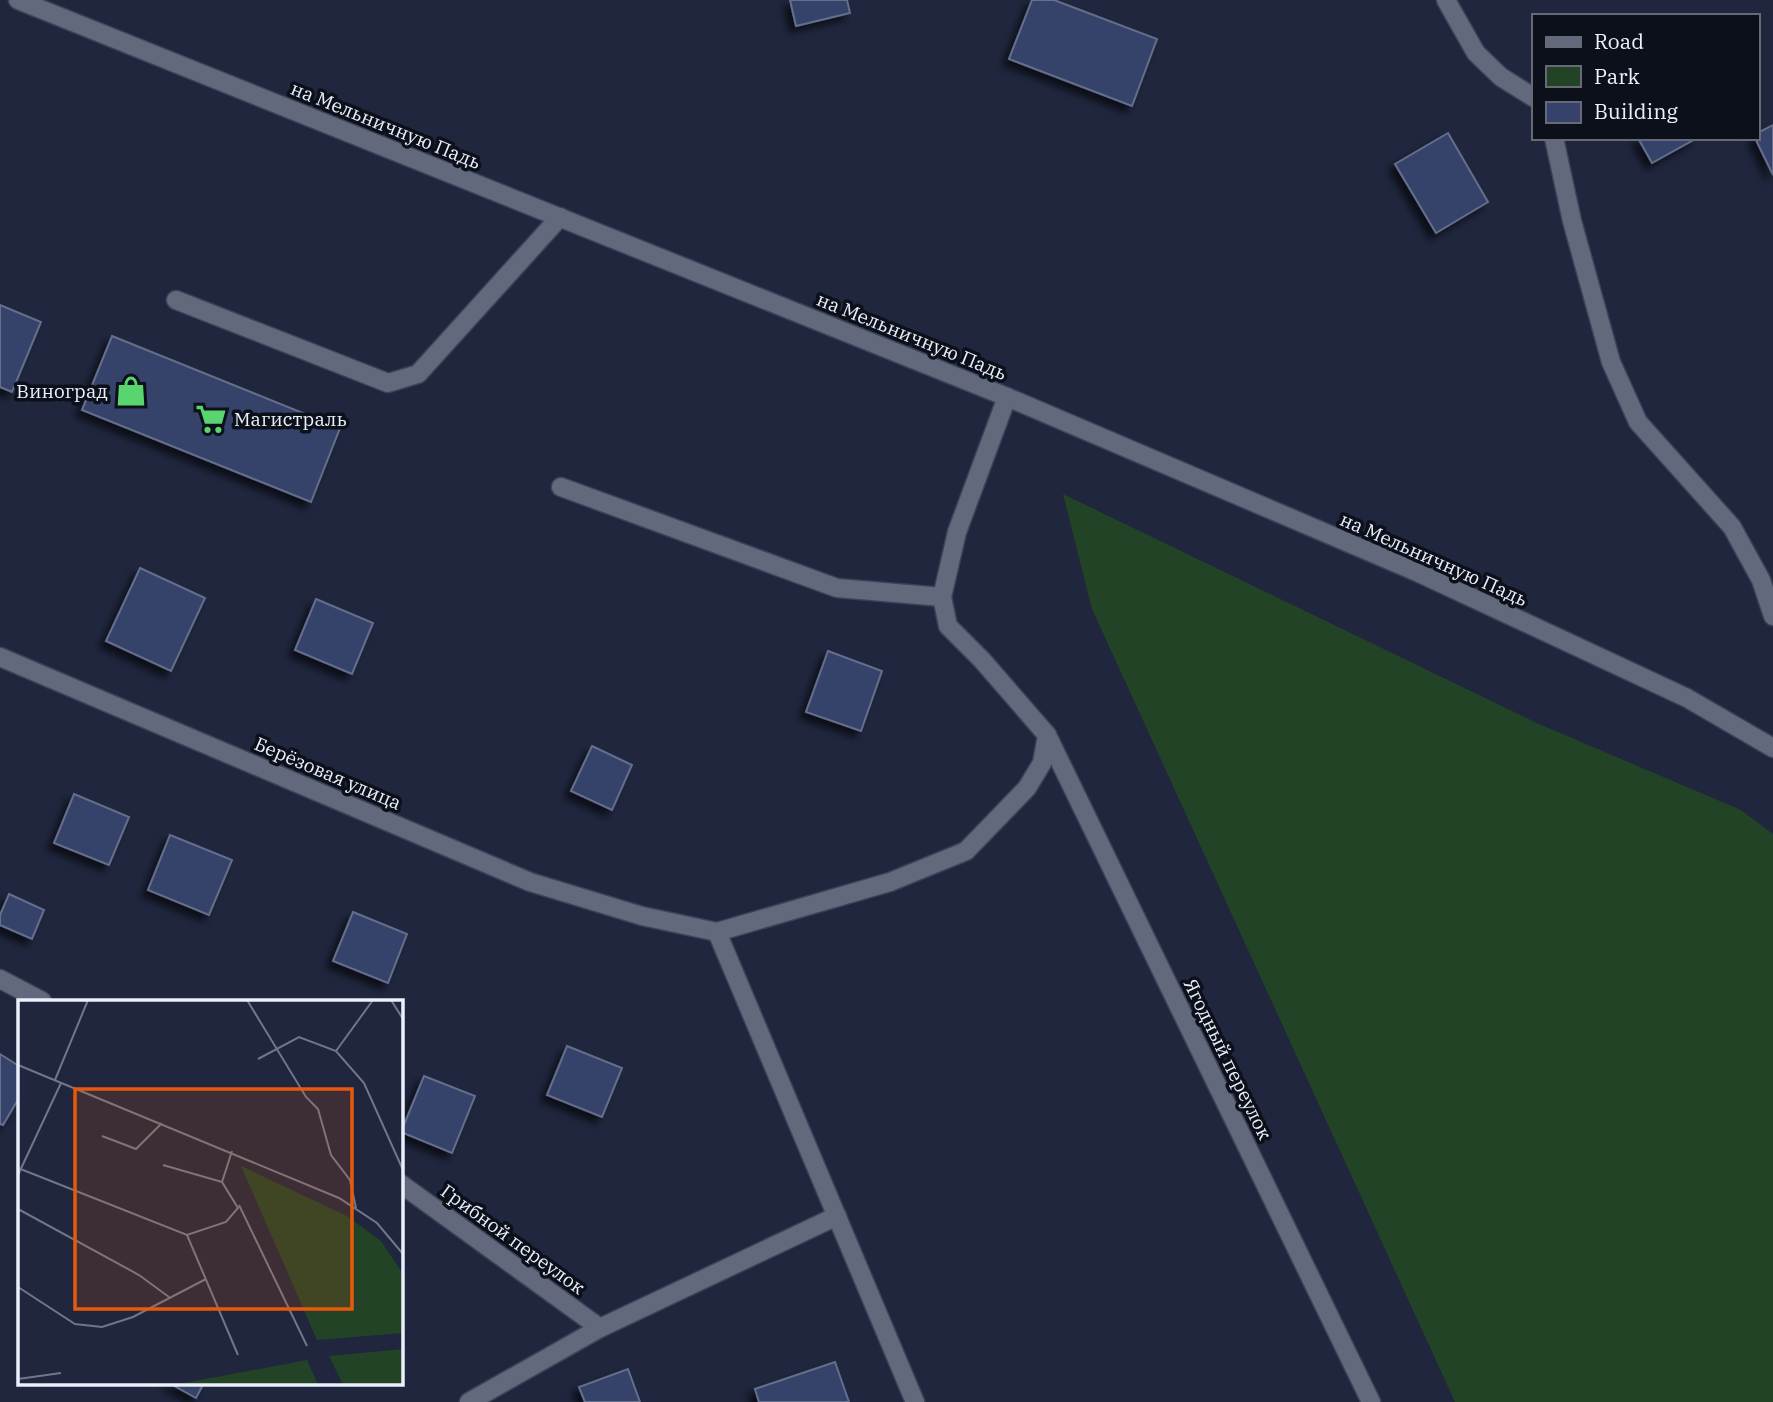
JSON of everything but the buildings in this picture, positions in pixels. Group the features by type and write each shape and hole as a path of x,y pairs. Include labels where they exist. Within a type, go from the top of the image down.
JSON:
{"street":[{"name":"на Мельничную Падь","path":"18,0 1007,397 1417,572 1688,698 1773,748"},
{"path":"1446,0 1476,53 1501,77 1532,96"},
{"path":"1554,140 1572,221 1611,362 1638,422 1731,527 1761,580 1773,616"},
{"path":"176,300 388,383 418,374 560,217"},
{"path":"561,487 837,588 942,597 957,532 1007,397"},
{"name":"Ягодный переулок","path":"942,597 948,626 982,660 1047,735 1371,1402"},
{"name":"Берёзовая улица","path":"0,657 530,882 642,916 717,932"},
{"path":"915,1402 717,932 890,882 966,851 1027,788 1042,763 1047,735"},
{"path":"0,979 40,1000"},
{"name":"Грибной переулок","path":"402,1185 600,1328"},
{"path":"470,1402 600,1328 837,1216"}],"green space":[{"path":"1063,494 1539,724 1741,810 1773,834 1773,1402 1455,1402 1092,609"}],"place":[{"name":"Виноград","path":"131,391"},
{"name":"Магистраль","path":"211,419"}]}
